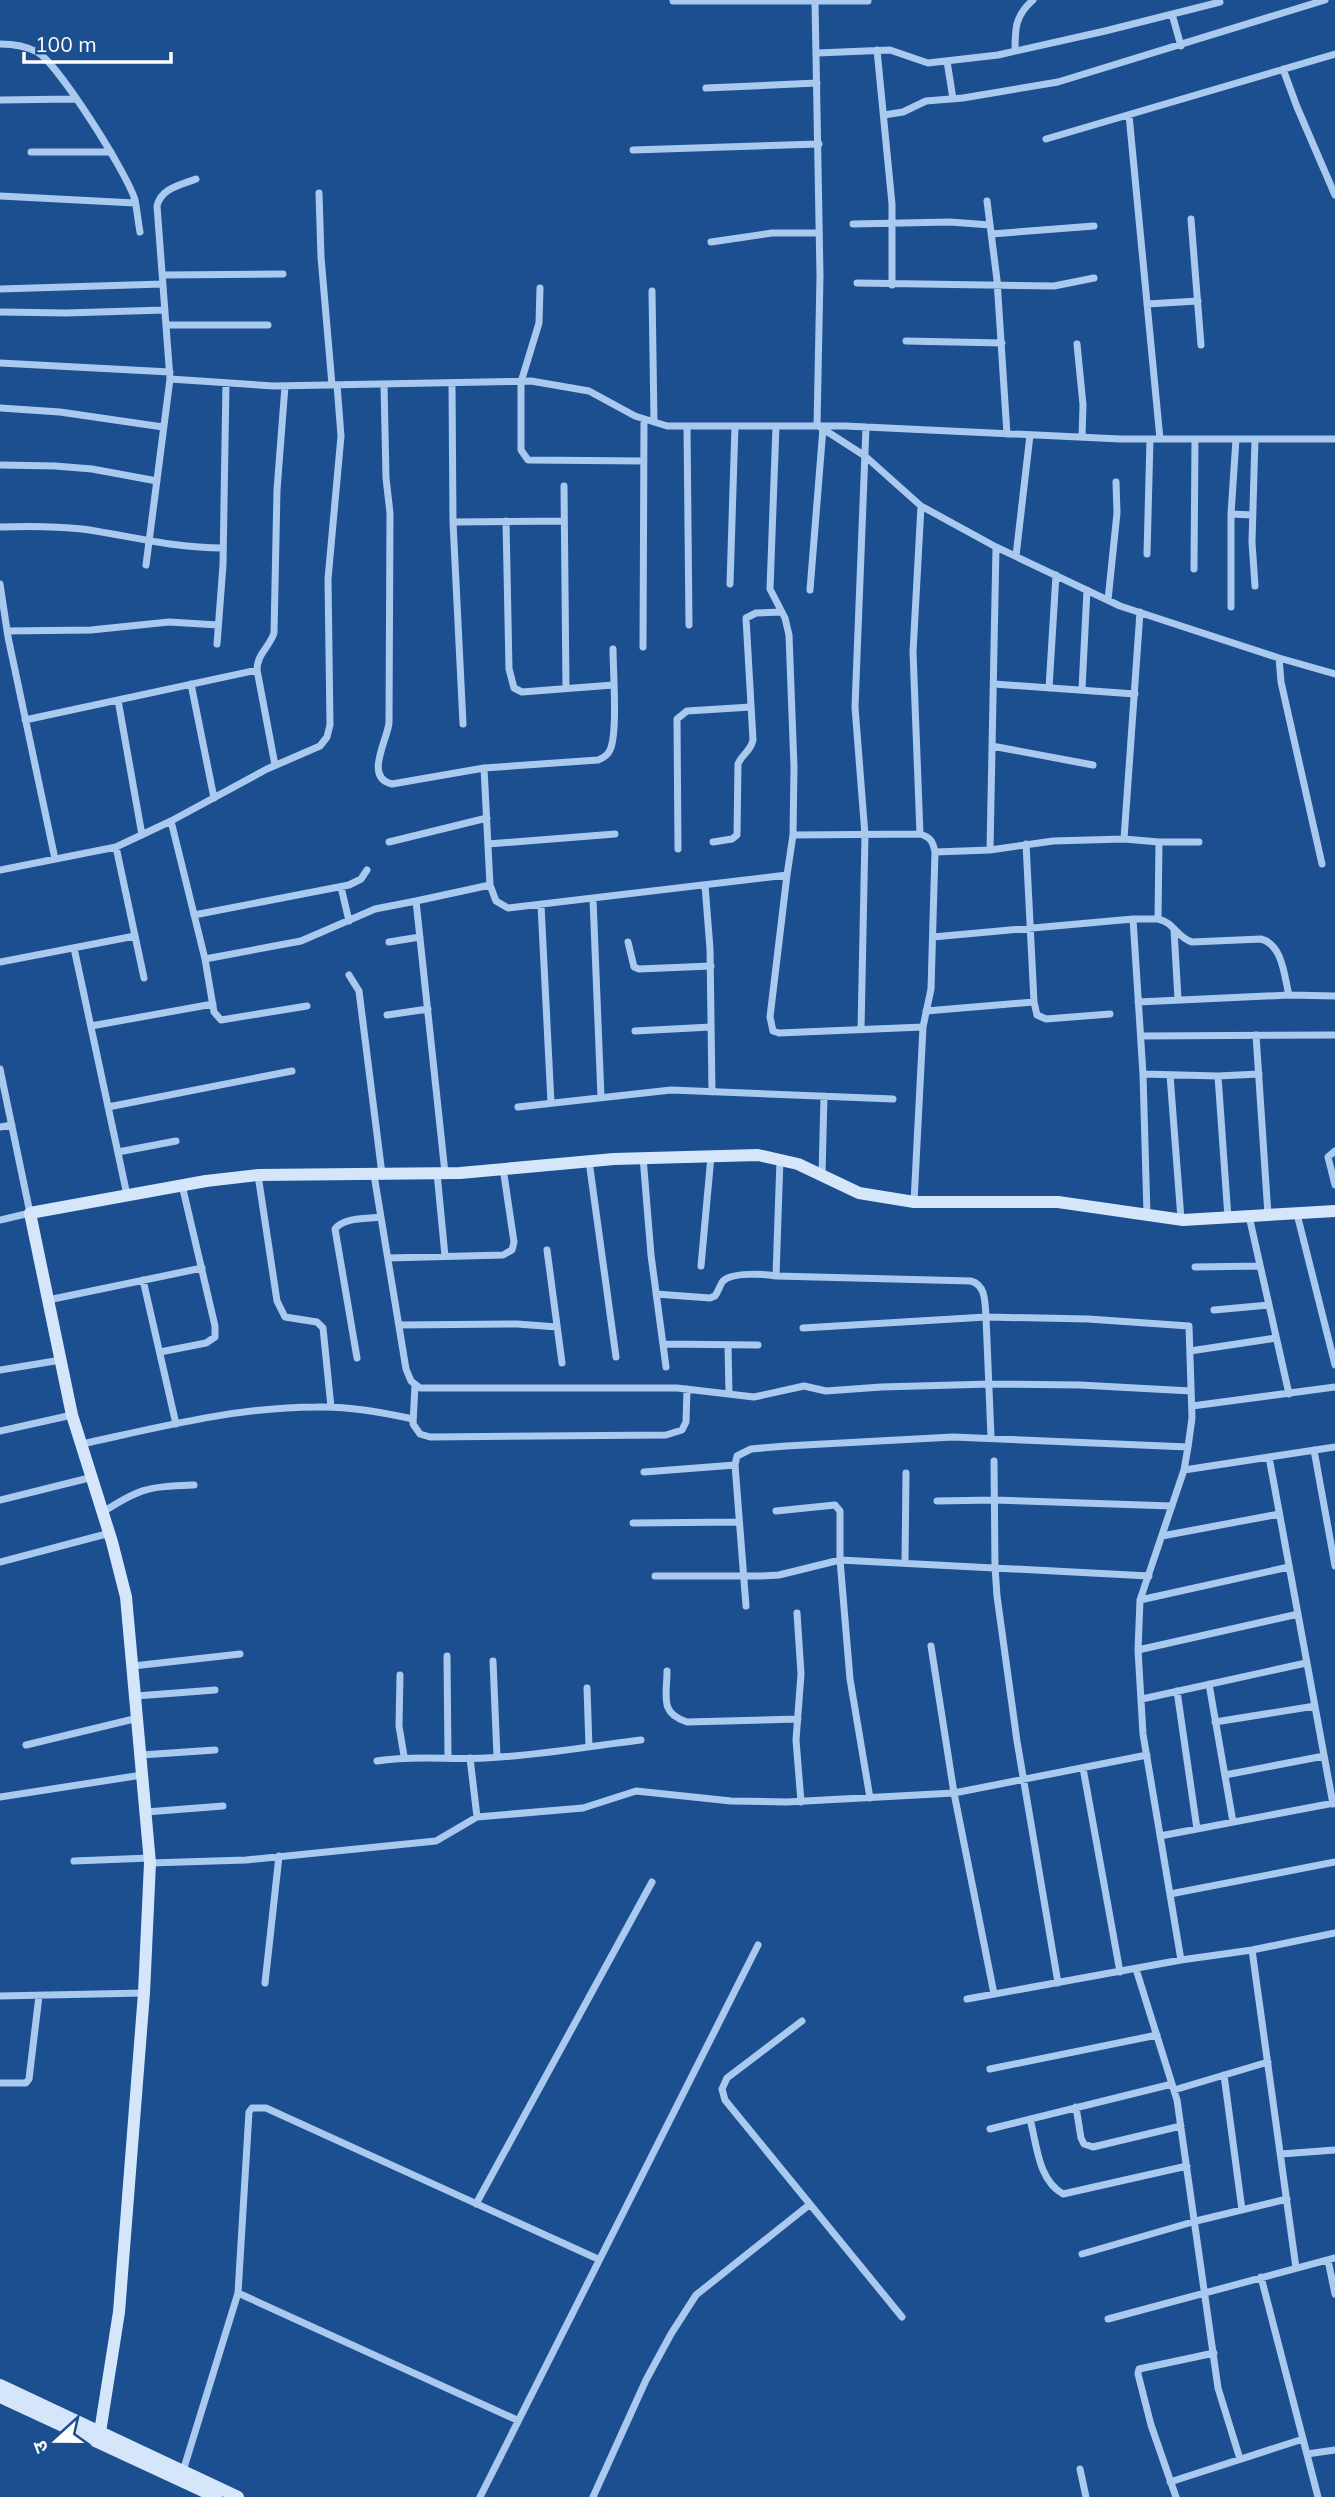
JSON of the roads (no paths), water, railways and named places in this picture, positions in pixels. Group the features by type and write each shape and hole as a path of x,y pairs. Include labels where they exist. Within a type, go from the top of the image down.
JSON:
{"street":[{"path":"1015,51 1016,20 1022,9 1033,0"},
{"path":"884,116 903,112 926,101 1058,82 1325,0"},
{"path":"673,1 868,1"},
{"path":"810,590 820,427 816,1"},
{"path":"817,53 890,50 928,63 947,61 1015,51 1220,2"},
{"path":"1172,14 1181,46"},
{"path":"0,44 25,47 39,53 55,70 127,180 135,203 139,232"},
{"path":"877,50 892,223 892,285"},
{"path":"1046,139 1335,54"},
{"path":"947,61 953,99"},
{"path":"1283,69 1335,195"},
{"path":"706,88 817,83"},
{"path":"0,100 75,99"},
{"path":"1129,115 1160,439"},
{"path":"633,150 819,144"},
{"path":"31,152 111,152"},
{"path":"146,565 170,375 157,206 159,198 167,190 197,180"},
{"path":"0,870 116,846 171,821 275,765 320,746 327,737 330,725 328,579 341,436 320,257 319,192"},
{"path":"0,196 135,203"},
{"path":"987,201 998,287 1007,434"},
{"path":"1191,219 1201,345"},
{"path":"853,224 950,222 990,225"},
{"path":"991,234 1094,226"},
{"path":"711,242 772,233 819,233"},
{"path":"163,275 283,274"},
{"path":"858,283 1054,286 1094,278"},
{"path":"0,289 163,284"},
{"path":"541,288 539,323 528,352 522,382 521,450 528,460 643,461"},
{"path":"652,290 654,422"},
{"path":"1147,304 1198,301"},
{"path":"0,312 165,310"},
{"path":"166,325 268,325"},
{"path":"906,341 1002,344"},
{"path":"1077,344 1083,405 1082,437"},
{"path":"0,363 285,386 522,382 589,391 644,419 667,426 866,427 1150,439 1335,439"},
{"path":"217,644 223,548 226,383"},
{"path":"452,383 453,522 463,724"},
{"path":"384,384 386,478 390,513 389,723 388,734 379,755 378,773 383,781 392,784 484,768 604,758 610,751 613,734 613,649"},
{"path":"275,765 257,670 259,656 274,632 277,490 285,386"},
{"path":"0,408 60,412 163,427"},
{"path":"643,647 644,419"},
{"path":"687,426 689,625"},
{"path":"730,584 735,426"},
{"path":"776,426 770,589 789,635 794,767 793,835 786,876 771,1025 774,1031 779,1033 922,1027"},
{"path":"820,427 865,456 921,506 1056,576 1162,621 1335,674"},
{"path":"861,1030 865,835 855,707 866,427"},
{"path":"1016,556 1030,435"},
{"path":"1147,554 1150,439"},
{"path":"1194,569 1195,439"},
{"path":"1231,607 1231,514 1236,439"},
{"path":"1255,439 1252,515 1255,586"},
{"path":"0,465 93,469 157,481"},
{"path":"1108,600 1116,482"},
{"path":"564,486 566,688"},
{"path":"920,834 913,652 921,506"},
{"path":"1231,514 1252,515"},
{"path":"506,521 511,682 514,688 522,692 613,685"},
{"path":"453,522 564,521"},
{"path":"0,527 82,529 149,542 195,548 223,548"},
{"path":"990,850 996,547"},
{"path":"1049,688 1056,576"},
{"path":"0,584 7,631 55,859"},
{"path":"1082,689 1087,590"},
{"path":"713,842 735,837 739,828 738,764 751,748 753,740 746,618 756,613 781,612"},
{"path":"1124,839 1140,612"},
{"path":"7,631 91,631 161,622 218,625"},
{"path":"1279,659 1281,682 1322,864"},
{"path":"25,720 257,670"},
{"path":"191,684 215,798"},
{"path":"994,684 1135,694"},
{"path":"118,700 142,835"},
{"path":"678,849 677,719 687,711 751,707"},
{"path":"992,746 1093,765"},
{"path":"484,768 490,886 500,905 508,908 786,876"},
{"path":"389,842 487,818"},
{"path":"171,821 217,1018 222,1020 307,1006"},
{"path":"488,844 615,834"},
{"path":"793,835 920,834 933,842 932,989 922,1027 914,1202"},
{"path":"935,852 990,850 1081,839 1199,842"},
{"path":"1158,919 1159,842"},
{"path":"1026,844 1029,927 1037,1015 1046,1019 1110,1014"},
{"path":"116,846 144,978"},
{"path":"194,915 341,887 361,879 367,870"},
{"path":"705,885 711,966 712,1092"},
{"path":"205,959 301,941 375,909 490,886"},
{"path":"341,887 349,921"},
{"path":"593,899 601,1097"},
{"path":"416,901 428,1009 445,1256"},
{"path":"541,905 551,1103"},
{"path":"1133,919 1143,1074 1147,1215"},
{"path":"933,936 1158,919 1174,928 1184,940 1192,942 1261,939 1269,941 1279,954 1289,995"},
{"path":"1174,928 1178,999"},
{"path":"0,962 135,936"},
{"path":"389,942 420,937"},
{"path":"628,942 634,967 639,970 711,966"},
{"path":"74,948 127,1195"},
{"path":"349,975 359,991 381,1217 406,1369 415,1385 420,1388 687,1389 754,1397 804,1386 826,1391 990,1384 1080,1385 1191,1391"},
{"path":"1139,1002 1289,995 1335,996"},
{"path":"926,1011 1034,1002"},
{"path":"91,1026 213,1004"},
{"path":"387,1014 428,1009"},
{"path":"635,1031 712,1027"},
{"path":"1256,1035 1268,1215"},
{"path":"1141,1036 1335,1035"},
{"path":"0,1069 2,1091 12,1125 72,1415 110,1533 126,1597 150,1861 144,1993 119,2312 100,2432"},
{"path":"108,1107 292,1071"},
{"path":"1143,1074 1259,1074"},
{"path":"1171,1075 1181,1220"},
{"path":"1218,1076 1228,1217"},
{"path":"518,1107 671,1090 893,1099"},
{"path":"822,1175 824,1096"},
{"path":"0,1127 12,1125"},
{"path":"118,1152 176,1141"},
{"path":"1335,1151 1328,1157 1335,1185"},
{"path":"0,1220 182,1185 258,1175 441,1173 643,1157 758,1155 780,1159 859,1193 914,1202 1058,1202 1181,1220 1335,1211"},
{"path":"701,1266 711,1156"},
{"path":"643,1157 666,1367"},
{"path":"776,1276 780,1159"},
{"path":"589,1161 617,1357"},
{"path":"387,1258 503,1255 512,1250 514,1242 503,1168"},
{"path":"258,1175 277,1301 285,1317 317,1322 323,1328 331,1407"},
{"path":"160,1352 206,1343 215,1336 182,1185"},
{"path":"1297,1214 1335,1365"},
{"path":"1249,1216 1289,1394"},
{"path":"357,1359 335,1229 345,1221 381,1217"},
{"path":"548,1250 562,1363"},
{"path":"1195,1267 1260,1266"},
{"path":"48,1300 202,1268"},
{"path":"656,1294 710,1298 715,1296 721,1284 729,1277 758,1274 971,1280 983,1290 991,1437"},
{"path":"143,1280 176,1424"},
{"path":"1214,1310 1269,1305"},
{"path":"803,1328 986,1317 1088,1319 1189,1326 1192,1406 1188,1447 1184,1470 1140,1600 1138,1650 1147,1755 1181,1960"},
{"path":"399,1325 517,1324 557,1327"},
{"path":"1190,1350 1276,1338"},
{"path":"663,1344 758,1345"},
{"path":"728,1345 729,1394"},
{"path":"0,1370 61,1360"},
{"path":"415,1385 415,1430 430,1437 666,1435 682,1430 686,1422 687,1389"},
{"path":"1192,1406 1335,1387"},
{"path":"82,1444 237,1413 287,1408 331,1407 380,1412 413,1419"},
{"path":"0,1431 72,1415"},
{"path":"746,1606 735,1465 737,1456 751,1450 939,1437 1188,1447"},
{"path":"1184,1470 1335,1447"},
{"path":"1314,1450 1335,1566"},
{"path":"1160,1836 1334,1804 1269,1457"},
{"path":"994,1461 995,1567 1024,1780 1058,1983"},
{"path":"644,1472 735,1465"},
{"path":"905,1563 906,1473"},
{"path":"0,1500 93,1477"},
{"path":"103,1511 139,1490 194,1485"},
{"path":"937,1501 994,1500 1172,1506"},
{"path":"776,1511 835,1505 842,1515 840,1560 850,1679 870,1798"},
{"path":"1162,1536 1279,1514"},
{"path":"633,1523 739,1522"},
{"path":"0,1562 110,1533"},
{"path":"655,1576 779,1575 840,1560 1149,1576"},
{"path":"1140,1600 1289,1567"},
{"path":"797,1613 802,1674 796,1740 800,1802"},
{"path":"1138,1650 1298,1614"},
{"path":"931,1646 954,1793 994,1994"},
{"path":"134,1666 240,1654"},
{"path":"447,1656 448,1758"},
{"path":"493,1661 497,1757"},
{"path":"1142,1699 1306,1663"},
{"path":"667,1671 667,1705 670,1714 687,1722 799,1719"},
{"path":"400,1675 399,1726 404,1756"},
{"path":"1209,1684 1233,1822"},
{"path":"587,1688 589,1746"},
{"path":"136,1696 215,1690"},
{"path":"1177,1691 1197,1829"},
{"path":"1215,1722 1315,1706"},
{"path":"26,1745 138,1718"},
{"path":"377,1761 404,1756 470,1759 497,1757 641,1740"},
{"path":"141,1755 215,1751"},
{"path":"74,1861 279,1856 436,1841 477,1817 583,1808 636,1791 731,1801 800,1802 954,1793 1147,1755"},
{"path":"1225,1775 1324,1756"},
{"path":"470,1759 477,1817"},
{"path":"1083,1768 1119,1972"},
{"path":"0,1797 142,1775"},
{"path":"146,1812 223,1806"},
{"path":"265,1983 279,1856"},
{"path":"1170,1894 1335,1862"},
{"path":"476,2204 652,1882"},
{"path":"967,1998 1252,1950 1335,1933"},
{"path":"480,2497 758,1945"},
{"path":"1252,1950 1296,2268"},
{"path":"1136,1969 1173,2087 1196,2221 1218,2388 1240,2459"},
{"path":"0,1996 144,1993"},
{"path":"0,2083 21,2084 29,2079 39,1996"},
{"path":"802,2021 727,2077 722,2089 725,2100 902,2317"},
{"path":"990,2070 1157,2035"},
{"path":"990,2129 1224,2075 1268,2062"},
{"path":"1224,2075 1242,2210"},
{"path":"1076,2107 1081,2138 1084,2144 1093,2147 1181,2126"},
{"path":"183,2471 238,2293 252,2108 266,2108 598,2259"},
{"path":"1030,2119 1044,2175 1054,2189 1063,2194 1187,2166"},
{"path":"1281,2154 1334,2150 1335,2161"},
{"path":"1082,2254 1196,2221 1287,2199"},
{"path":"593,2497 646,2380 671,2333 696,2295 809,2205"},
{"path":"1108,2319 1332,2259 1335,2294"},
{"path":"1261,2277 1318,2497"},
{"path":"238,2293 517,2420"},
{"path":"1176,2497 1151,2425 1139,2369 1214,2353"},
{"path":"0,2385 238,2497"},
{"path":"0,2397 216,2497"},
{"path":"1170,2482 1303,2439"},
{"path":"1307,2454 1335,2450"},
{"path":"1080,2469 1086,2497"}]}
